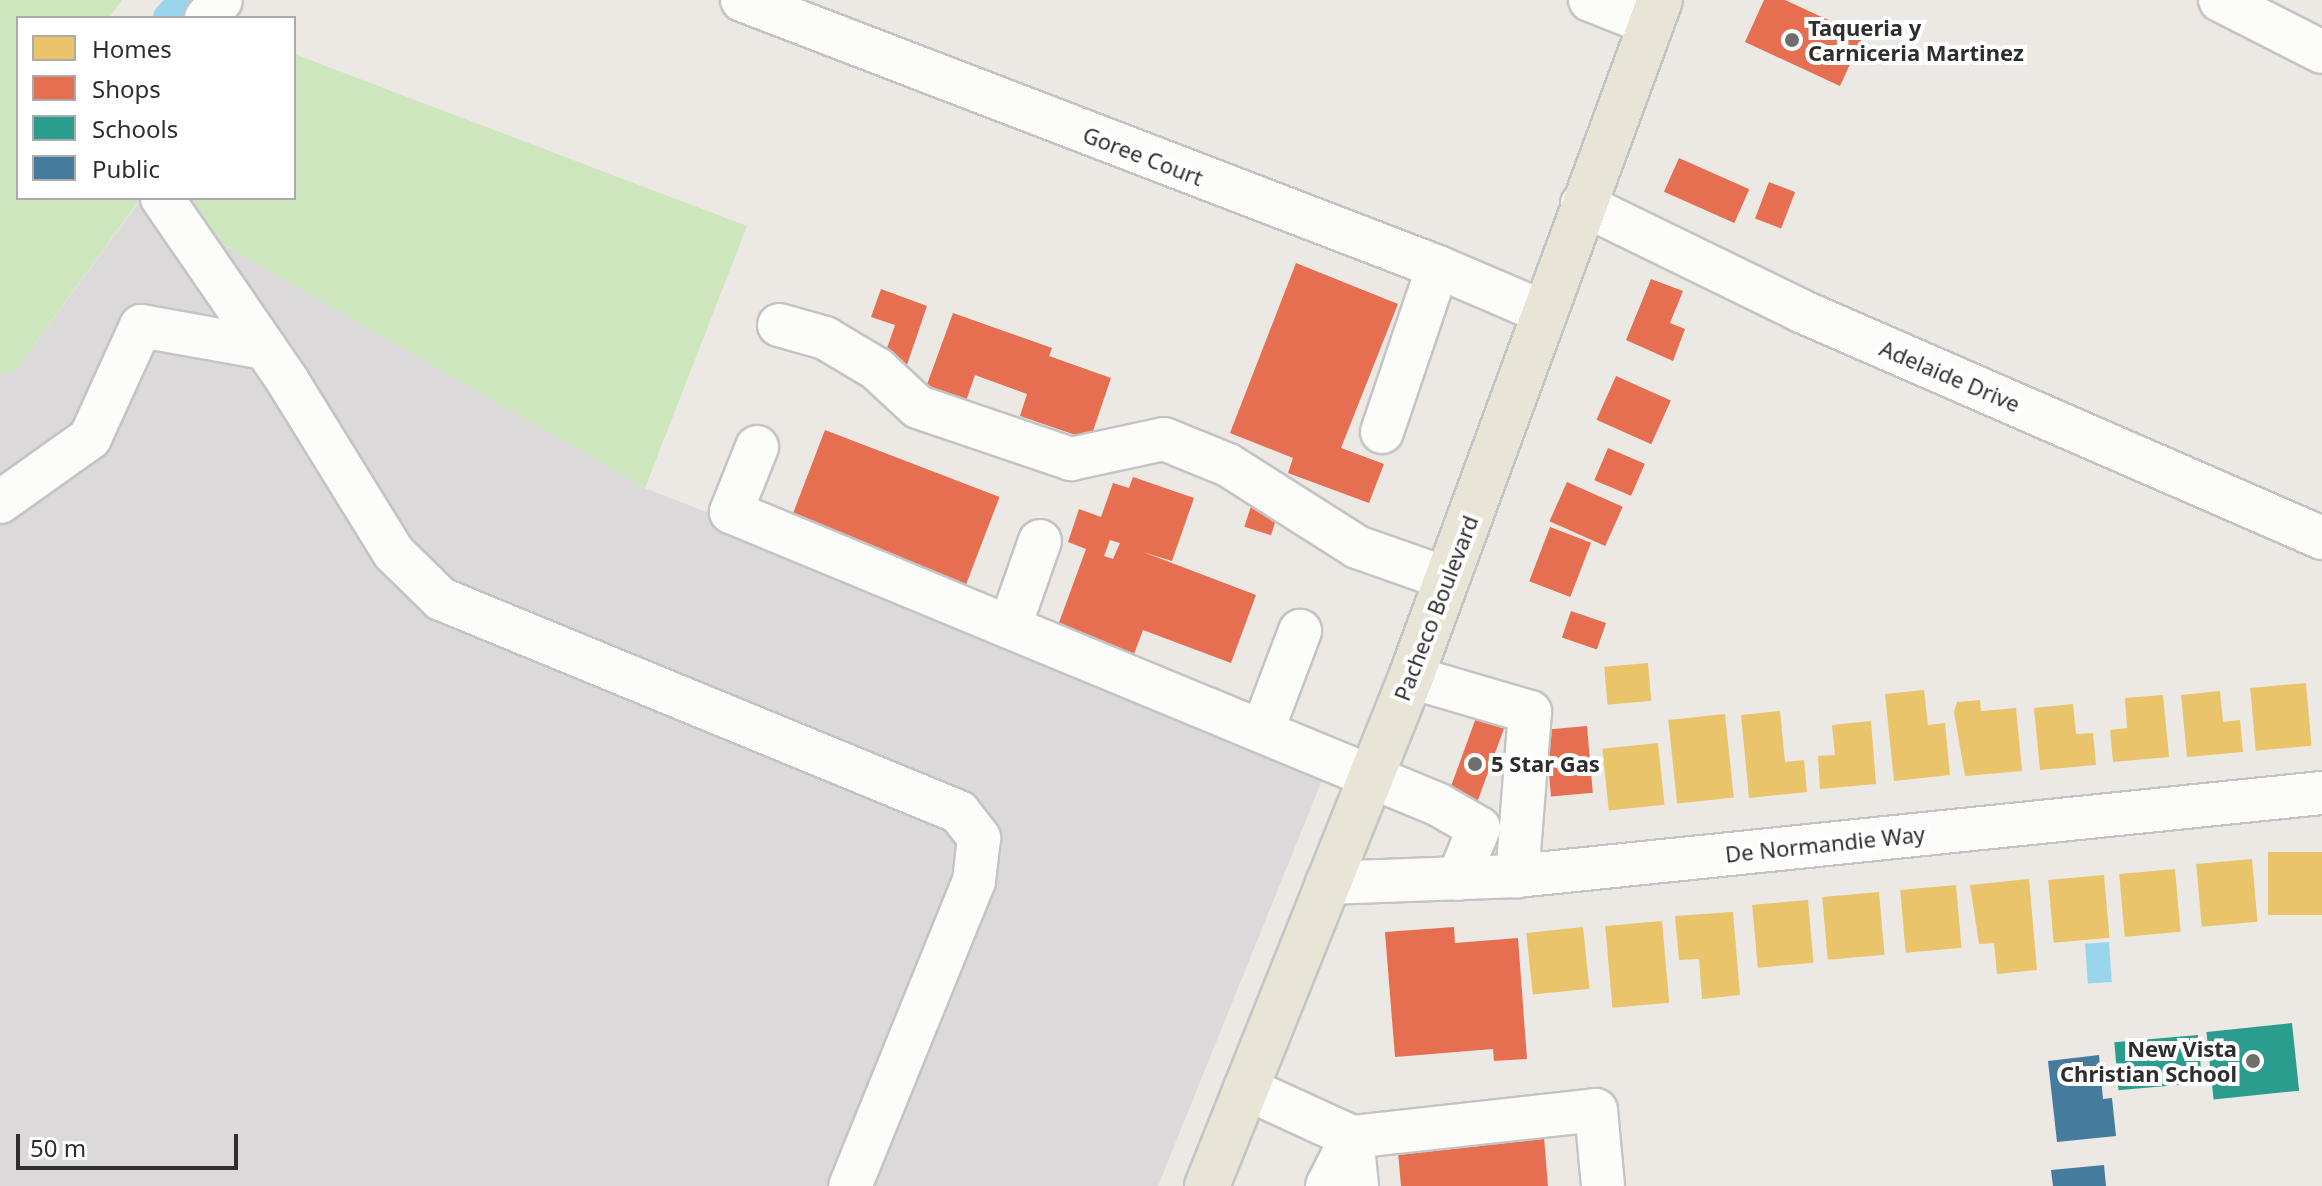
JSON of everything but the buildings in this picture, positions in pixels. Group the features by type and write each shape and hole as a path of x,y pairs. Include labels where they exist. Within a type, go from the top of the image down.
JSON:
{"main road":[{"name":"Pacheco Boulevard","path":"1207,1186 1411,677 1582,204 1656,12"}],"street":[{"path":"208,16 221,0"},
{"name":"Goree Court","path":"742,0 1438,267 1543,312"},
{"name":"Pacheco Boulevard","path":"1590,0 1656,12"},
{"path":"2220,0 2322,52"},
{"path":"163,200 265,348 394,553 441,599 959,812 979,838 974,881 850,1186"},
{"name":"Adelaide Drive","path":"1582,204 1801,311 2322,538"},
{"path":"1382,432 1438,267"},
{"path":"779,325 825,338 877,369 918,407 1071,459 1164,439 1228,465 1357,547 1448,579"},
{"path":"0,502 90,438 141,326 265,348"},
{"path":"757,447 731,512 1263,729 1479,828 1521,830"},
{"path":"1010,626 1040,541"},
{"path":"1263,729 1300,631"},
{"path":"1411,677 1530,712 1517,876"},
{"name":"De Normandie Way","path":"1327,883 1517,876 2322,793"},
{"path":"1458,879 1479,828"},
{"path":"1245,1088 1352,1137 1596,1110 1603,1186"},
{"path":"1327,1186 1352,1137"},
{"path":"1352,1137 1357,1186"}],"shaded area":[{"path":"141,200 145,200 645,488 1331,758 1158,1186 0,1186 0,374 15,371"}],"green space":[{"path":"0,0 122,0 110,16 16,16 16,200 140,200 15,371 0,374"},
{"path":"296,55 747,226 645,488 189,225 192,200 296,200"}],"water":[{"path":"2109,942 2112,982 2088,984 2085,944"}],"waterway":[{"path":"171,16 185,0"}],"place":[{"name":"Taqueria y Carniceria Martinez","path":"1792,40"},
{"name":"5 Star Gas","path":"1475,764"},
{"name":"New Vista Christian School","path":"2253,1061"}]}
